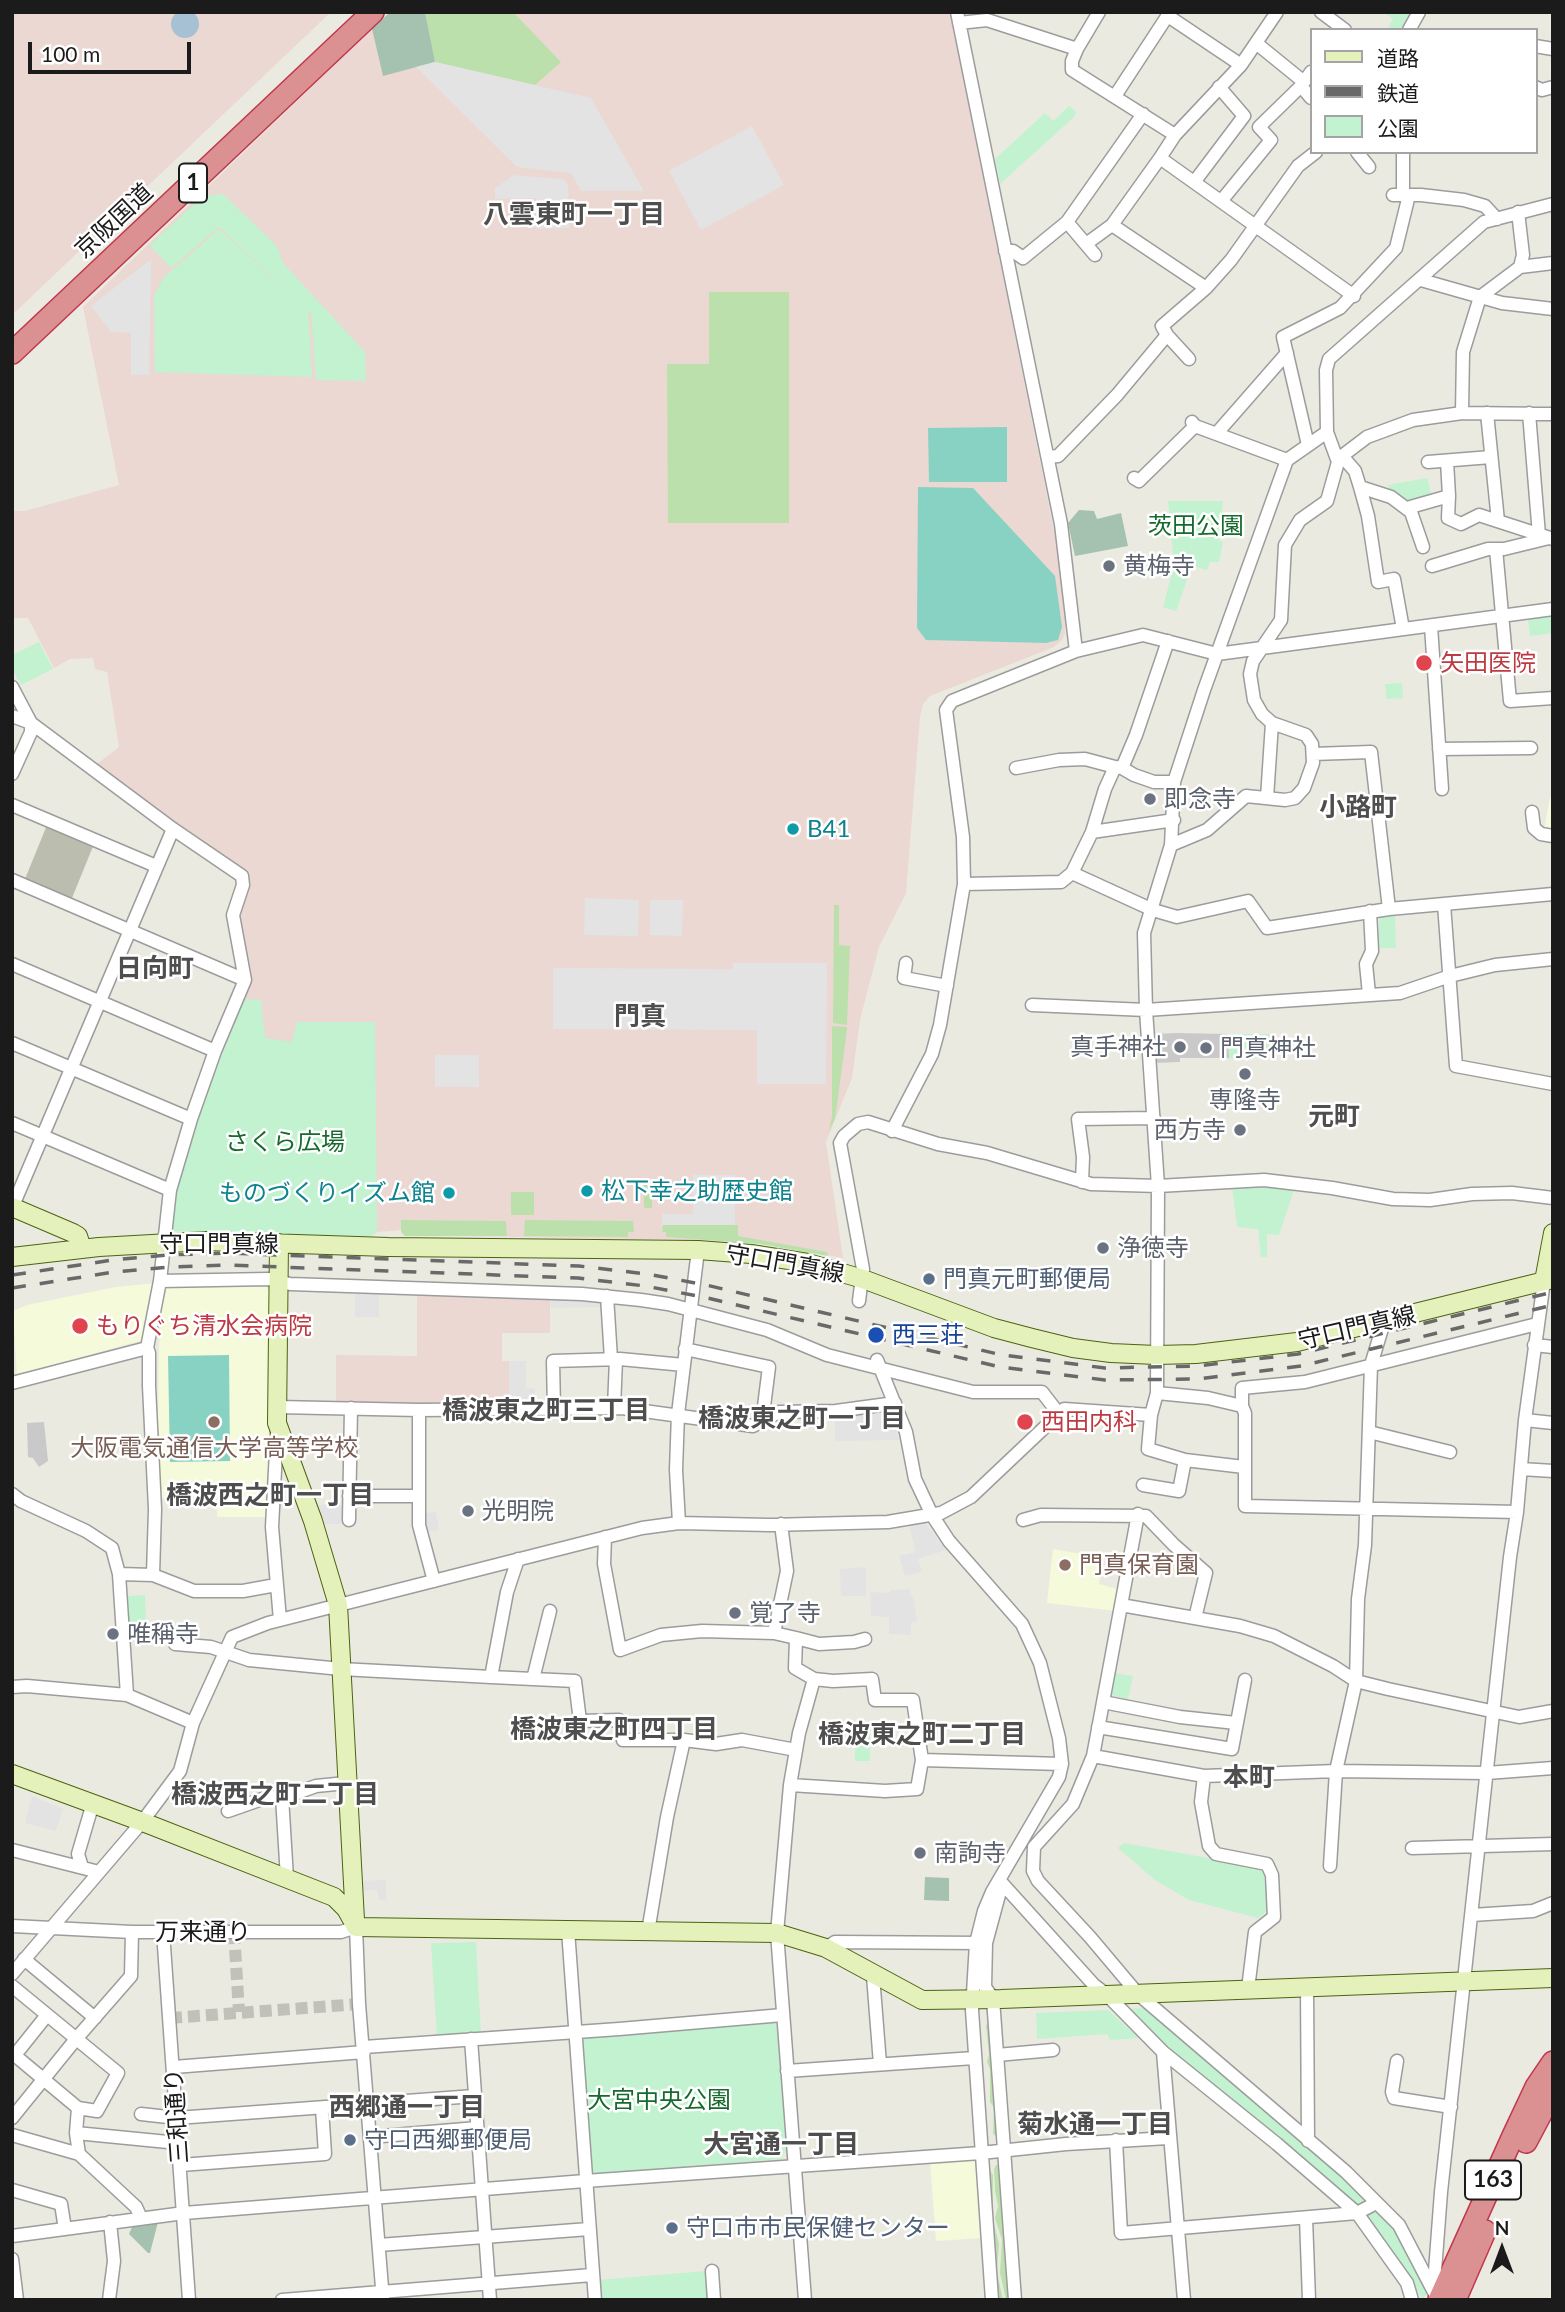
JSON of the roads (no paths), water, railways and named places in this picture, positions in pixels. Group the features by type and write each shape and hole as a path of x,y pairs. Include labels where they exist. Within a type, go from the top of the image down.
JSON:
{"highway":[{"name":"京阪国道","path":"12,335 353,12"},
{"name":"京阪国道","path":"12,353 373,12"},
{"name":"163","path":"1443,2299 1519,2123 1536,2087 1553,2062"},
{"name":"163","path":"1443,2299 1552,2093"}],"street":[{"path":"1099,12 1077,49 1072,70 1175,135"},
{"path":"1086,244 1112,225 1175,135 1241,65 1277,12"},
{"path":"1321,12 1343,28"},
{"path":"1410,28 1419,12"},
{"path":"1115,96 1169,14 1241,65"},
{"path":"1076,651 1061,524 958,18 987,20 1077,49"},
{"path":"1222,200 1271,139 1259,127 1305,80 1256,43"},
{"path":"1195,181 1244,116 1219,87"},
{"path":"1005,251 1013,251 1023,258 1067,222 1143,114"},
{"path":"1189,359 1162,327 1206,288 1231,260 1298,166 1313,154"},
{"path":"1359,154 1370,167"},
{"path":"1308,445 1283,337 1340,308 1396,248 1403,154"},
{"path":"1160,158 1354,296"},
{"path":"1402,195 1464,200 1485,206 1497,219"},
{"path":"1403,629 1394,579 1378,582 1368,516 1355,471 1340,459 1327,432 1326,370 1329,359 1484,222 1553,204"},
{"path":"1518,212 1523,255 1520,267"},
{"path":"1067,222 1095,255"},
{"path":"1112,225 1206,288"},
{"path":"1462,413 1463,352 1480,297 1520,267 1553,263"},
{"path":"1421,280 1502,303 1553,309"},
{"path":"1048,457 1058,456 1117,395 1167,335"},
{"path":"1217,433 1287,353"},
{"path":"1171,845 1207,830 1246,796 1284,800 1295,798 1304,788 1313,762 1312,744 1306,735 1272,723 1262,713 1256,703 1250,674 1253,662 1281,621 1285,545 1300,520 1327,501 1340,459 1367,438 1413,419 1462,413 1553,414"},
{"path":"1487,413 1497,521"},
{"path":"1530,413 1547,537"},
{"path":"1134,478 1139,481 1194,424 1287,460"},
{"path":"1244,1467 1185,1460 1147,1449 1157,1393 1158,1186 1146,1010 1144,933 1171,845 1174,782 1217,653 1287,460 1327,432"},
{"path":"1428,462 1491,457"},
{"path":"1447,461 1448,518 1461,524 1479,515 1547,537"},
{"path":"1360,487 1380,492 1407,508 1411,512 1423,547"},
{"path":"1407,508 1449,496"},
{"path":"1432,566 1488,549 1527,544 1547,537"},
{"path":"1496,549 1510,701 1553,698"},
{"path":"892,1130 932,1054 940,1025 964,884 963,837 946,710 952,701 1076,651 1143,635 1217,653 1553,609"},
{"path":"1432,626 1442,789"},
{"path":"964,884 1061,882 1072,873 1092,832 1105,789 1119,767 1168,642"},
{"path":"12,687 31,723 30,732 12,775"},
{"path":"12,716 31,723 173,829 242,876 243,885 233,915 245,980 215,1051 170,1190 162,1243 160,1281 147,1348 155,1509 153,1575"},
{"path":"1267,799 1272,723"},
{"path":"1439,748 1531,748"},
{"path":"1313,754 1371,752 1389,909"},
{"path":"1016,768 1059,760 1085,759 1119,767 1154,782 1174,782"},
{"path":"12,805 156,866"},
{"path":"1532,812 1534,828 1541,834 1553,836"},
{"path":"1092,832 1174,820"},
{"path":"82,1249 78,1236 73,1233 12,1208 173,829"},
{"path":"1072,873 1153,910 1177,917 1248,901 1267,928 1370,911 1553,894"},
{"path":"12,880 245,980"},
{"path":"1444,904 1456,1066 1553,1084"},
{"path":"1370,911 1372,951 1367,964 1370,994"},
{"path":"1032,1005 1146,1010 1400,993 1450,976 1495,965 1553,959"},
{"path":"906,963 904,978 947,986"},
{"path":"12,964 215,1051"},
{"path":"12,1043 191,1119"},
{"path":"1082,1182 1083,1157 1078,1119 1154,1118"},
{"path":"859,1301 859,1289 863,1279 840,1143 858,1124 868,1122 938,1144 987,1153 1082,1182 1158,1186 1264,1181 1332,1188 1393,1199 1512,1193 1553,1198"},
{"path":"12,1123 170,1190"},
{"path":"1443,2299 1435,2271 1441,2192 1536,1324 1548,1280 1553,1233"},
{"name":"守口門真線","path":"12,1257 82,1249 205,1241 388,1247 698,1250 751,1254 808,1264 863,1279 994,1328 1032,1338 1086,1350 1156,1355 1266,1348 1337,1334 1548,1280"},
{"path":"279,1243 277,1415 272,1527 280,1620"},
{"path":"679,1523 676,1470 678,1414 698,1250"},
{"path":"160,1281 269,1279 290,1284 607,1296 668,1304 767,1330 827,1355 879,1364 973,1392 1042,1392 1059,1414"},
{"path":"607,1296 614,1408"},
{"path":"1330,1866 1336,1771 1356,1681 1358,1599 1366,1545 1371,1365 1384,1322"},
{"path":"1517,1512 1245,1506 1245,1413 1242,1406 1242,1388 1305,1382 1536,1324"},
{"path":"1534,1345 1553,1347"},
{"path":"12,1383 147,1348"},
{"path":"685,1349 769,1367 762,1422"},
{"path":"554,1409 552,1361 613,1359 684,1365"},
{"path":"879,1364 906,1432 915,1479 932,1515 956,1549 1022,1624 1040,1663 1056,1716 1062,1764 1052,1791 992,1892 984,1911 973,2000 974,2058 992,2300"},
{"path":"1157,1393 1208,1398 1242,1406"},
{"path":"277,1415 351,1408 614,1408 678,1414 753,1426 779,1412 836,1411 895,1403"},
{"path":"349,1520 351,1408"},
{"path":"12,1974 142,1822 180,1771 193,1723 232,1637 280,1620 642,1528 679,1523 888,1522 941,1513 971,1497 1064,1409 1151,1415"},
{"path":"419,1410 419,1525 434,1581"},
{"path":"277,1415 338,1605 355,1927 383,2296"},
{"path":"1525,1420 1553,1423"},
{"path":"1369,1432 1450,1452"},
{"path":"1143,1485 1179,1491 1185,1460"},
{"path":"1521,1469 1553,1471"},
{"path":"12,1494 86,1531 112,1548 120,1574 127,1695"},
{"path":"349,1496 419,1496"},
{"path":"1138,1514 1093,1756 1073,1804 1034,1847 1033,1871 1038,1881 1138,1994 1346,2172 1399,2225 1443,2299"},
{"path":"1023,1520 1041,1516 1146,1516 1206,1573 1195,1618"},
{"path":"774,1633 787,1571 781,1524"},
{"path":"605,1537 604,1564 620,1650 661,1635 688,1632 774,1633 819,1644 865,1639"},
{"path":"491,1677 507,1592 518,1559"},
{"path":"120,1574 153,1575 194,1591 243,1591 276,1585"},
{"path":"1121,1605 1240,1626 1274,1636 1356,1681 1519,1717 1553,1711"},
{"path":"533,1679 550,1611"},
{"path":"790,1785 885,1791 917,1789 922,1759 912,1700 875,1700 873,1679 814,1679 795,1668 796,1638"},
{"path":"175,1644 211,1647 249,1660 341,1669 575,1681 580,1721 618,1720 623,1740 684,1740 716,1744 742,1741 796,1750"},
{"path":"805,2300 777,1933 790,1785 814,1679"},
{"path":"1098,1727 1232,1749 1245,1680"},
{"path":"12,1687 127,1695 193,1723"},
{"path":"1103,1702 1180,1717 1237,1723"},
{"path":"648,1932 667,1817 684,1740"},
{"path":"1093,1756 1204,1776 1336,1771 1487,1773 1553,1768"},
{"path":"922,1759 1062,1764"},
{"path":"12,1774 334,1897 346,1909 355,1927"},
{"path":"1204,1776 1201,1802 1209,1846 1216,1854 1267,1864 1272,1875 1274,1917 1255,1933 1248,1989"},
{"path":"228,1811 265,1798 282,1797 316,1786 346,1783"},
{"path":"282,1797 288,1878"},
{"path":"82,1867 78,1854 93,1803"},
{"path":"1412,1848 1553,1844"},
{"path":"12,1850 99,1872"},
{"path":"1000,1881 1094,1985 1163,2052 1240,2113 1357,2213 1407,2283 1412,2300"},
{"path":"1472,1915 1533,1911 1553,1903"},
{"name":"万来通り","path":"12,1926 132,1933 341,1932 355,1927"},
{"path":"355,1927 777,1933 826,1948 873,1976 922,2000 1553,1978"},
{"path":"568,1930 594,2300"},
{"name":"三和通り","path":"163,1932 189,2300"},
{"path":"12,2118 131,1976 132,1933"},
{"path":"826,1948 835,1942 981,1943"},
{"path":"981,1943 985,1987 993,1999 1015,2300"},
{"path":"24,1959 95,2018"},
{"path":"873,1976 880,2064"},
{"path":"12,1986 118,2073 97,2111 78,2108 13,2054 47,2015"},
{"path":"1307,1987 1308,2141"},
{"path":"174,2067 471,2039 783,2015"},
{"path":"471,2039 490,2300"},
{"path":"997,2055 1053,2050"},
{"path":"1163,2052 1168,2138 1184,2300"},
{"path":"787,2071 974,2058"},
{"path":"1397,2062 1392,2092 1394,2098 1451,2107"},
{"path":"1240,2113 1252,2094"},
{"path":"141,2113 177,2118 474,2096"},
{"path":"78,2108 76,2133 79,2154"},
{"path":"181,2165 324,2154 322,2108"},
{"path":"370,2137 477,2128"},
{"path":"76,2133 178,2143"},
{"path":"12,2135 79,2154 136,2207 141,2218"},
{"path":"12,2236 184,2213 1168,2138"},
{"path":"1116,2140 1121,2233 1357,2213 1376,2203"},
{"path":"12,2190 61,2204 65,2229"},
{"path":"1306,2218 1309,2300"},
{"path":"109,2300 114,2261 110,2222"},
{"path":"379,2245 589,2229"},
{"path":"12,2259 17,2300"},
{"path":"712,2271 714,2300"},
{"path":"282,2300 383,2296 488,2282 592,2275"}],"tunnel":[{"path":"234,1932 239,2012"},
{"path":"170,2018 359,2004"}],"railway":[{"path":"12,1275 113,1260 225,1253 579,1266 647,1274 706,1285 1002,1355 1105,1368 1197,1366 1298,1354 1553,1292"},
{"path":"12,1288 114,1272 226,1265 578,1278 645,1286 703,1297 1000,1367 1105,1380 1198,1379 1301,1366 1553,1305"}],"place":[{"name":"黄梅寺","path":"1109,566"},
{"name":"矢田医院","path":"1424,663"},
{"name":"即念寺","path":"1150,799"},
{"name":"B41","path":"793,829"},
{"name":"真手神社","path":"1180,1047"},
{"name":"門真神社","path":"1206,1048"},
{"name":"専隆寺","path":"1245,1074"},
{"name":"西方寺","path":"1240,1130"},
{"name":"松下幸之助歴史館","path":"587,1191"},
{"name":"ものづくりイズム館","path":"449,1193"},
{"name":"浄徳寺","path":"1103,1248"},
{"name":"門真元町郵便局","path":"929,1279"},
{"name":"もりぐち清水会病院","path":"80,1326"},
{"name":"西三荘","path":"876,1335"},
{"name":"大阪電気通信大学高等学校","path":"214,1422"},
{"name":"西田内科","path":"1025,1422"},
{"name":"光明院","path":"468,1511"},
{"name":"門真保育園","path":"1065,1565"},
{"name":"覚了寺","path":"735,1613"},
{"name":"唯稱寺","path":"113,1634"},
{"name":"南詢寺","path":"920,1853"},
{"name":"守口西郷郵便局","path":"350,2140"},
{"name":"守口市市民保健センター","path":"672,2228"}],"district":[{"name":"八雲東町一丁目","path":"574,215"},
{"name":"小路町","path":"1358,808"},
{"name":"日向町","path":"155,969"},
{"name":"門真","path":"640,1017"},
{"name":"元町","path":"1334,1117"},
{"name":"橋波東之町三丁目","path":"546,1411"},
{"name":"橋波東之町一丁目","path":"802,1419"},
{"name":"橋波西之町一丁目","path":"270,1496"},
{"name":"橋波東之町四丁目","path":"614,1730"},
{"name":"橋波東之町二丁目","path":"922,1735"},
{"name":"本町","path":"1249,1778"},
{"name":"橋波西之町二丁目","path":"275,1795"},
{"name":"西郷通一丁目","path":"407,2108"},
{"name":"菊水通一丁目","path":"1095,2125"},
{"name":"大宮通一丁目","path":"781,2145"}],"park label":[{"name":"茨田公園","path":"1196,526"},
{"name":"さくら広場","path":"285,1142"},
{"name":"大宮中央公園","path":"659,2100"}]}
